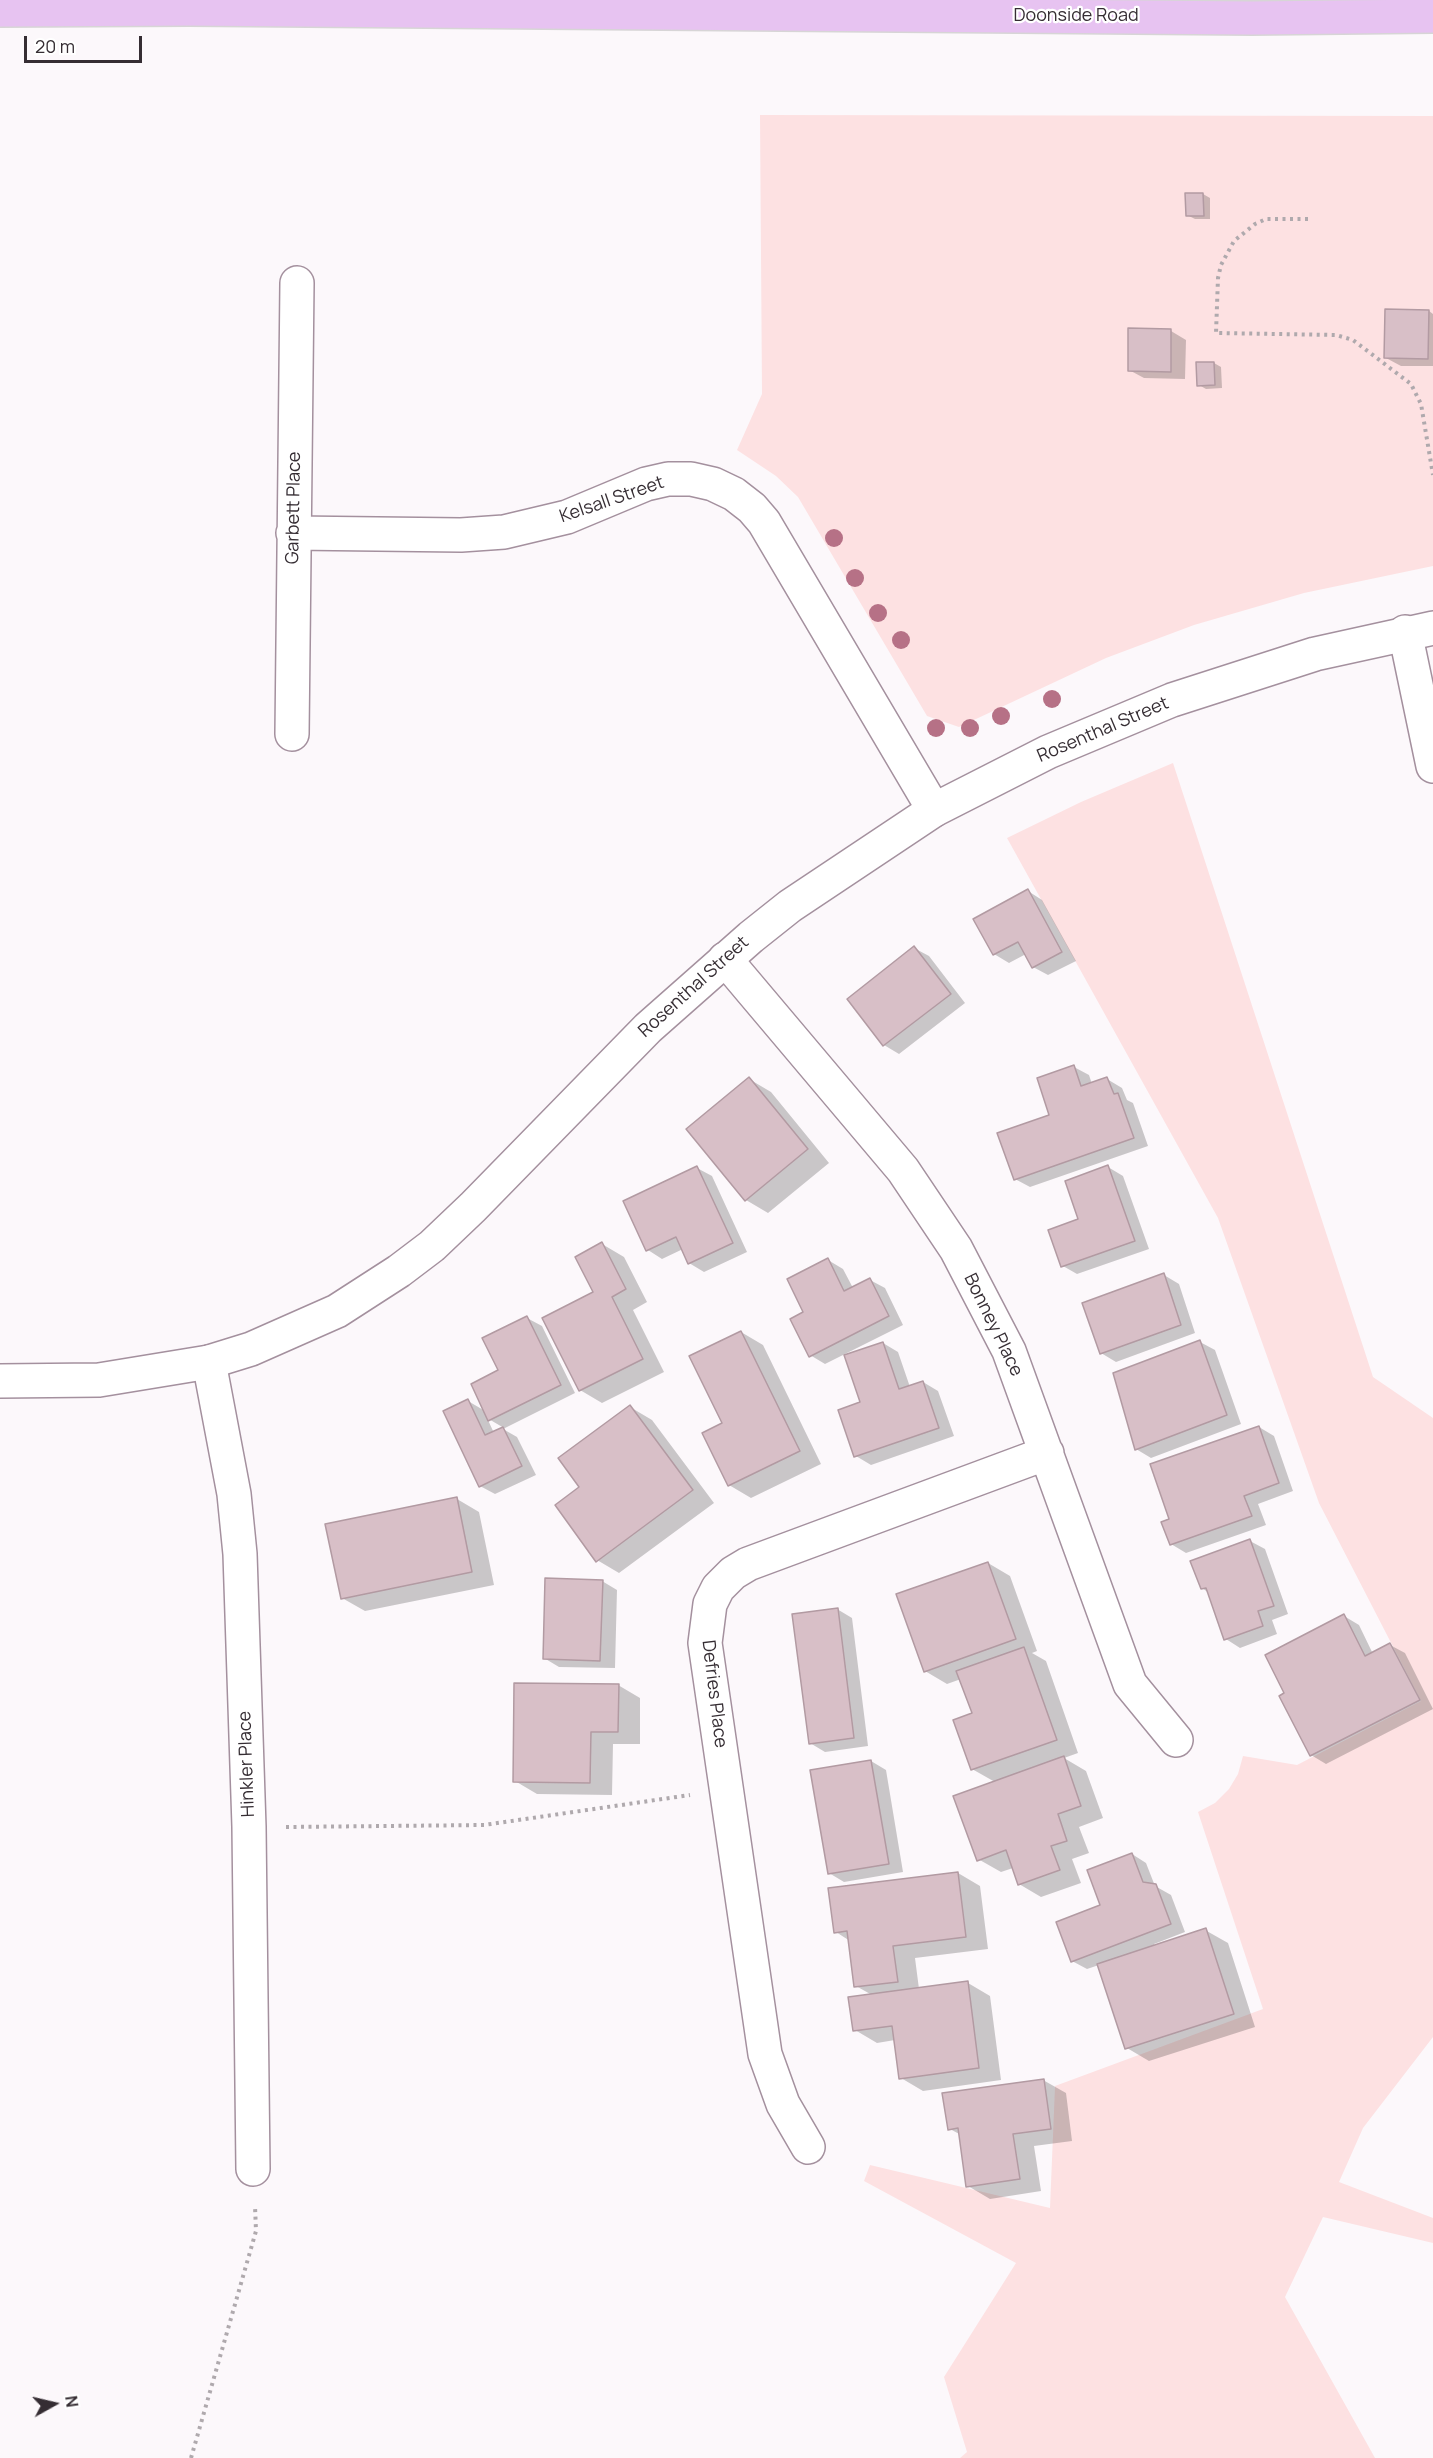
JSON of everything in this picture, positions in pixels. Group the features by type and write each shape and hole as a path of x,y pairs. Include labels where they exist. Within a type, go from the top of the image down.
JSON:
{"main road":[{"name":"Doonside Road","path":"0,10 213,9 1252,18 1433,16"}],"street":[{"name":"Garbett Place","path":"292,734 297,283"},
{"name":"Kelsall Street","path":"293,533 460,535 504,532 567,517 646,484 668,479 691,479 713,484 734,494 752,508 764,522 934,810"},
{"name":"Rosenthal Street","path":"0,1381 99,1380 209,1362 251,1349 337,1311 399,1271 432,1246 648,1028 725,959 790,906 934,810 1048,752 1172,700 1315,654 1419,630"},
{"path":"1419,630 1433,766"},
{"name":"Bonney Place","path":"725,959 903,1170 956,1249 1009,1351 1130,1684 1176,1740"},
{"name":"Hinkler Place","path":"209,1362 237,1521 249,1827 254,2169"},
{"name":"Defries Place","path":"808,2147 783,2104 765,2054 705,1643 710,1604 718,1588 748,1564 1047,1453"}],"path":[{"path":"1308,219 1266,219 1255,224 1234,241 1221,265 1218,278 1216,333 1336,335 1353,340 1411,384 1421,404 1433,475"},
{"path":"249,1827 484,1825 727,1790"},
{"path":"190,2458 256,2231 254,2169"}],"shaded area":[{"path":"760,115 1433,116 1433,566 1304,593 1194,625 1106,658 959,727 927,716 798,497 776,476 737,450 762,394"},
{"path":"1173,763 1373,1377 1433,1418 1433,2037 1363,2128 1339,2182 1433,2218 1433,2243 1323,2217 1285,2297 1375,2458 960,2458 967,2452 944,2377 1016,2263 864,2181 870,2165 1050,2208 1055,2086 1263,2009 1198,1812 1215,1803 1229,1789 1238,1774 1243,1756 1297,1765 1421,1701 1319,1503 1218,1218 1007,838 1081,802"}],"building":[{"path":"1185,193 1203,193 1204,216 1186,216"},
{"path":"1385,309 1429,310 1428,359 1384,358"},
{"path":"1128,328 1171,329 1171,372 1128,371"},
{"path":"1196,362 1214,362 1215,385 1197,386"},
{"path":"1028,889 1062,952 1032,968 1018,942 993,955 973,919"},
{"path":"914,946 951,994 883,1046 847,999"},
{"path":"1074,1065 1081,1086 1107,1077 1114,1094 1118,1093 1134,1138 1014,1180 997,1133 1049,1115 1037,1078"},
{"path":"749,1077 808,1149 745,1201 686,1129"},
{"path":"1108,1165 1135,1241 1061,1267 1048,1230 1078,1219 1065,1181"},
{"path":"697,1166 733,1243 688,1264 676,1237 646,1251 623,1201"},
{"path":"602,1242 626,1289 612,1297 643,1359 579,1391 542,1318 593,1292 575,1257"},
{"path":"828,1258 844,1291 870,1278 889,1316 809,1357 790,1319 803,1312 787,1279"},
{"path":"1164,1273 1181,1325 1100,1354 1082,1303"},
{"path":"527,1316 561,1385 488,1421 471,1384 498,1370 482,1338"},
{"path":"741,1331 800,1451 728,1486 702,1433 722,1423 689,1356"},
{"path":"1200,1340 1227,1415 1135,1450 1113,1373"},
{"path":"883,1342 899,1389 923,1381 939,1428 854,1457 838,1410 860,1402 844,1355"},
{"path":"468,1399 485,1435 503,1427 522,1466 479,1487 443,1411"},
{"path":"630,1405 693,1490 596,1562 555,1505 579,1487 558,1458"},
{"path":"1259,1426 1279,1483 1244,1496 1252,1516 1170,1545 1161,1522 1169,1519 1150,1464"},
{"path":"457,1497 472,1572 341,1599 325,1524"},
{"path":"1250,1539 1274,1606 1258,1611 1263,1626 1224,1640 1206,1588 1201,1589 1190,1561"},
{"path":"988,1562 1016,1639 924,1672 896,1594"},
{"path":"545,1578 603,1580 600,1661 543,1659"},
{"path":"838,1608 854,1738 809,1744 792,1614"},
{"path":"1344,1614 1365,1656 1390,1643 1420,1700 1310,1756 1279,1696 1284,1693 1265,1655"},
{"path":"1024,1647 1057,1740 971,1770 953,1720 972,1713 956,1671"},
{"path":"514,1683 619,1684 618,1732 591,1732 590,1783 513,1782"},
{"path":"1064,1756 1081,1806 1058,1814 1067,1841 1051,1846 1060,1870 1018,1885 1006,1850 977,1861 953,1796"},
{"path":"871,1760 889,1864 828,1874 810,1770"},
{"path":"1132,1853 1143,1882 1156,1884 1171,1924 1071,1962 1056,1922 1100,1905 1087,1870"},
{"path":"958,1872 966,1937 893,1946 898,1982 854,1987 847,1931 834,1933 828,1888"},
{"path":"1206,1928 1234,2014 1125,2049 1097,1964"},
{"path":"968,1981 979,2068 899,2079 892,2026 853,2031 848,1997"},
{"path":"1044,2079 1051,2129 1013,2134 1020,2179 966,2187 958,2128 948,2130 942,2093"}]}
